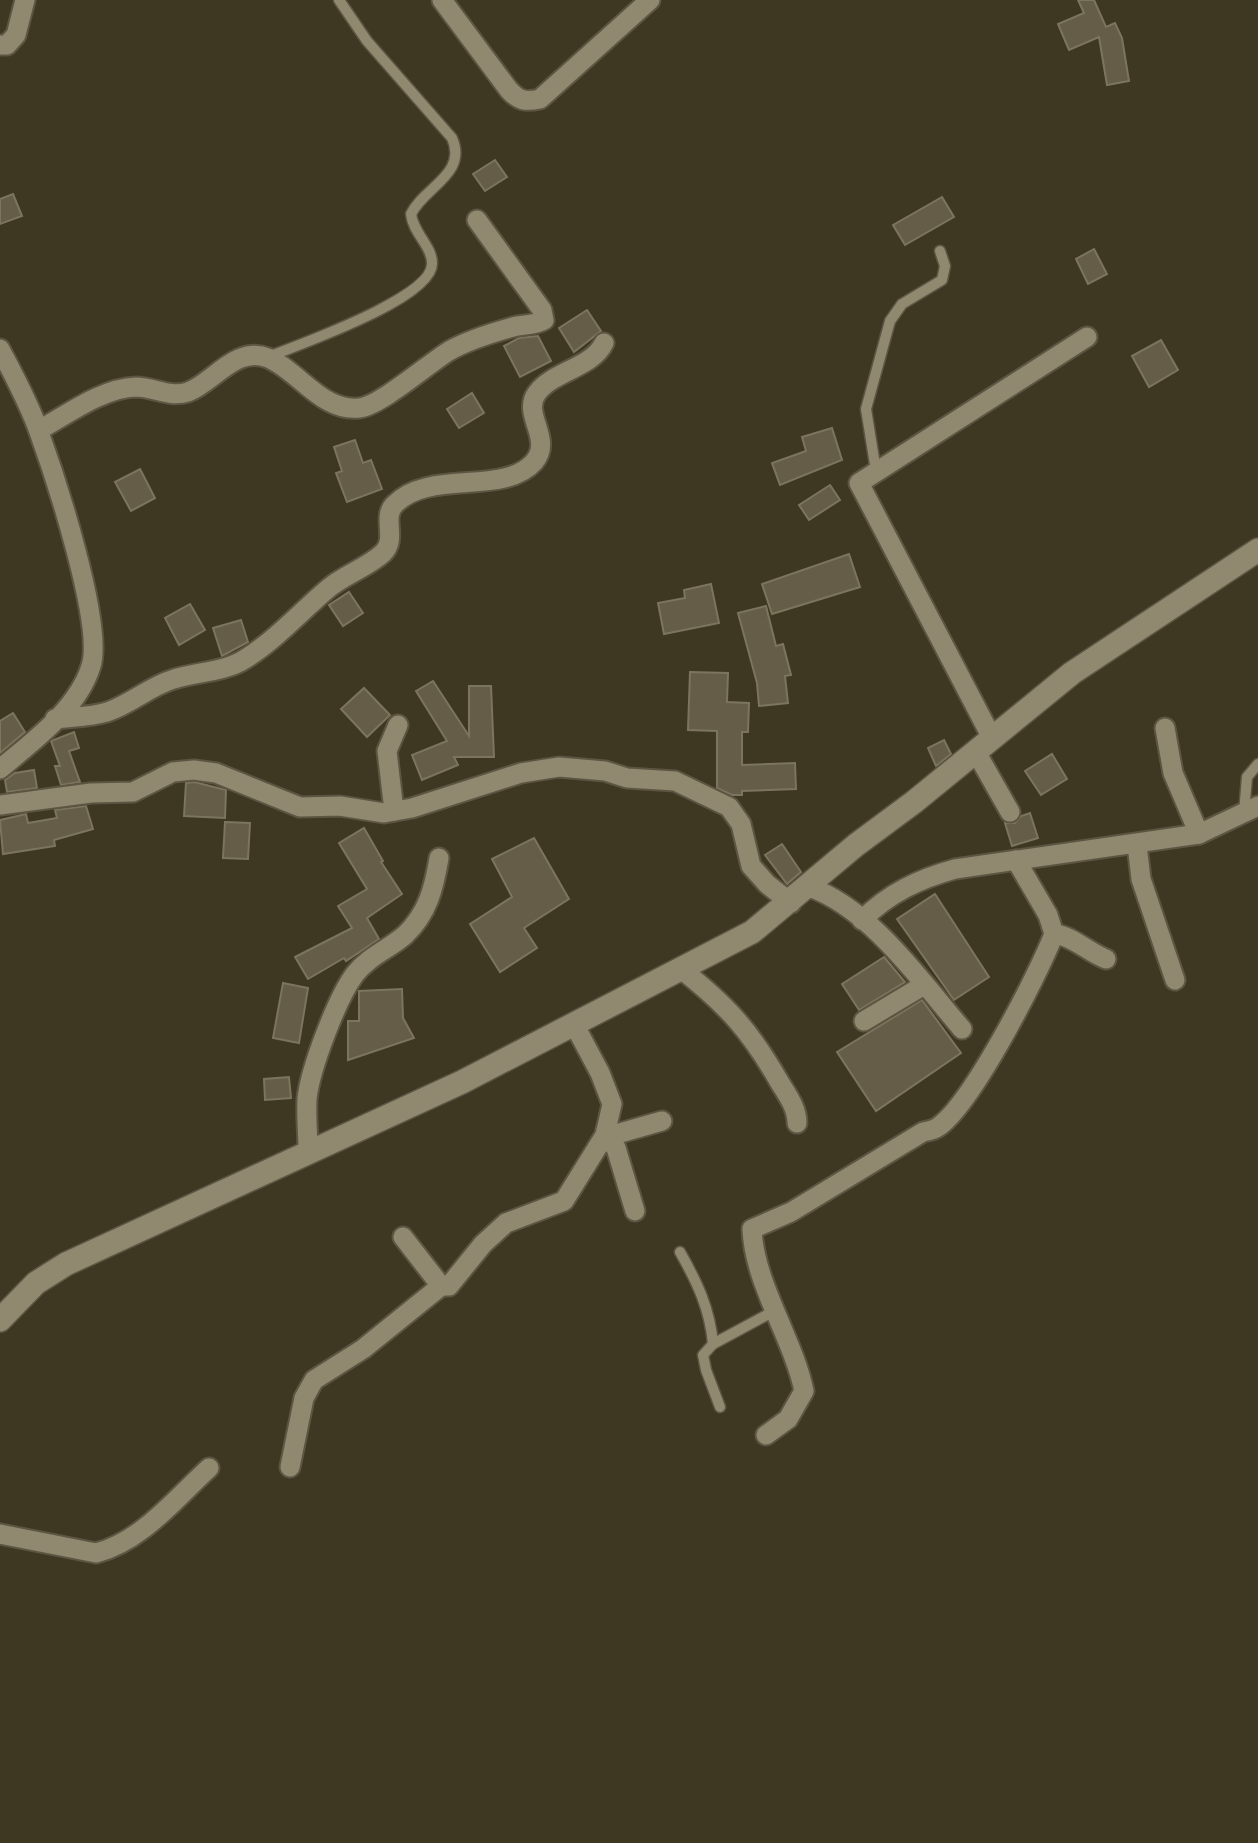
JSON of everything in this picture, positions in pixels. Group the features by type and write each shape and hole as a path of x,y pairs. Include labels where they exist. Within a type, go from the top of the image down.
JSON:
{"street":[{"path":"0,45 7,45 16,35 25,0"},
{"path":"442,0 509,90 518,100 529,102 540,99 650,0"},
{"path":"39,430 121,389 138,387 173,395 200,386 240,359 267,357 330,401 345,408 362,408 449,351 495,332 544,320 542,310 477,220"},
{"path":"1010,812 984,745 859,483 1087,337"},
{"path":"55,719 107,712 172,679 242,662 289,626 329,588 384,552 391,538 390,512 394,504 419,491 456,481 505,478 525,470 536,460 542,446 532,400 538,391 593,356 604,343"},
{"path":"0,349 39,430 81,571 93,629 92,665 75,698 0,769"},
{"path":"0,1320 36,1283 66,1264 401,1111 752,932 856,845 1072,673 1258,550"},
{"path":"394,811 387,751 398,725"},
{"path":"1166,728 1173,773 1199,834"},
{"path":"0,805 91,793 133,792 173,772 194,771 216,773 300,807 340,806 384,813 412,808 521,773 559,767 605,771 627,778 675,781 729,807 741,824 751,866 767,884 791,902"},
{"path":"862,920 879,903 928,876 1016,860 1137,845 1199,834 1251,810"},
{"path":"1137,845 1140,879 1175,980"},
{"path":"309,1152 307,1097 322,1046 345,989 356,973 380,950 404,936 426,910 432,895 439,858"},
{"path":"766,1435 788,1419 804,1391 798,1360 759,1264 752,1229 791,1212 923,1132 938,1127 956,1109 1015,1016 1054,934 1048,915 1016,860"},
{"path":"809,887 824,892 884,938 962,1029"},
{"path":"1054,934 1067,935 1082,948 1106,959"},
{"path":"681,969 731,1012 750,1033 770,1061 797,1114 797,1123"},
{"path":"864,1021 924,985"},
{"path":"290,1468 304,1398 314,1380 363,1349 441,1286 449,1286 483,1244 506,1223 564,1201 605,1133 611,1104 600,1073 574,1024"},
{"path":"605,1133 612,1135 662,1121"},
{"path":"605,1133 616,1148 635,1211"},
{"path":"403,1237 441,1286"},
{"path":"0,1534 96,1553 111,1549 133,1536 209,1468"}],"lane":[{"path":"267,357 357,322 411,291 429,275 433,265 431,257 412,222 411,214 452,169 456,158 452,138 367,41 339,0"},
{"path":"876,471 867,423 867,398 890,321 897,310 913,296 942,280 945,266 940,251"},
{"path":"1251,810 1247,777 1258,764"},
{"path":"680,1252 700,1287 708,1309 713,1344"},
{"path":"720,1407 703,1355 713,1344 777,1310"}],"building":[{"path":"1078,0 1094,0 1106,27 1115,23 1122,38 1129,81 1107,85 1099,37 1069,50 1058,24 1084,13"},
{"path":"495,160 507,177 485,191 473,174"},
{"path":"13,194 22,216 0,224 0,199"},
{"path":"942,197 954,217 905,245 893,225"},
{"path":"1094,249 1107,274 1088,284 1076,259"},
{"path":"587,310 601,331 574,352 559,328"},
{"path":"538,336 551,361 520,377 504,346 519,338"},
{"path":"1161,340 1178,370 1149,387 1132,356"},
{"path":"472,393 484,413 459,428 447,409"},
{"path":"832,428 842,460 780,485 772,463 806,451 802,437"},
{"path":"355,440 363,463 371,460 382,489 347,502 336,473 342,471 334,447"},
{"path":"140,469 155,498 131,511 115,482"},
{"path":"830,485 840,500 809,520 799,505"},
{"path":"849,554 860,587 772,614 762,584"},
{"path":"711,584 719,623 664,634 658,603 685,598 684,590"},
{"path":"349,592 363,613 343,626 329,605"},
{"path":"190,604 205,630 179,645 165,618"},
{"path":"766,606 776,646 783,644 791,675 785,676 788,703 759,706 757,683 738,613"},
{"path":"241,620 248,642 222,656 213,628"},
{"path":"690,672 728,673 727,702 749,703 748,732 742,732 742,765 795,763 796,789 742,791 742,795 732,795 717,788 717,731 688,730"},
{"path":"433,681 469,736 469,686 491,686 494,757 454,757 458,765 422,780 412,755 447,741 416,691"},
{"path":"364,688 390,715 367,737 341,709"},
{"path":"13,713 25,732 0,753 0,721"},
{"path":"74,732 79,748 69,751 80,782 61,785 55,766 60,766 51,741"},
{"path":"944,740 951,754 936,766 928,748"},
{"path":"1052,754 1067,779 1041,795 1025,771"},
{"path":"34,770 37,788 7,792 5,780 15,773"},
{"path":"194,782 226,790 225,818 184,816 186,783"},
{"path":"86,806 93,829 54,840 55,846 3,854 0,820 26,814 28,823 57,818 55,810"},
{"path":"1030,813 1038,838 1012,846 1005,823 1015,823 1021,816"},
{"path":"225,822 250,823 248,859 223,858"},
{"path":"364,828 383,861 381,862 402,894 367,918 379,939 346,961 344,958 308,979 295,957 352,928 338,906 367,889 339,843"},
{"path":"534,838 569,899 524,928 537,948 500,972 470,924 512,897 492,859"},
{"path":"782,844 801,872 787,884 765,855"},
{"path":"935,894 989,977 954,1000 897,919"},
{"path":"884,957 905,982 859,1010 842,984"},
{"path":"283,983 308,988 299,1043 273,1038"},
{"path":"402,989 403,1018 414,1038 348,1060 348,1021 359,1021 359,991"},
{"path":"922,1000 961,1053 876,1111 837,1052"},
{"path":"289,1077 291,1098 265,1100 264,1079"}]}
